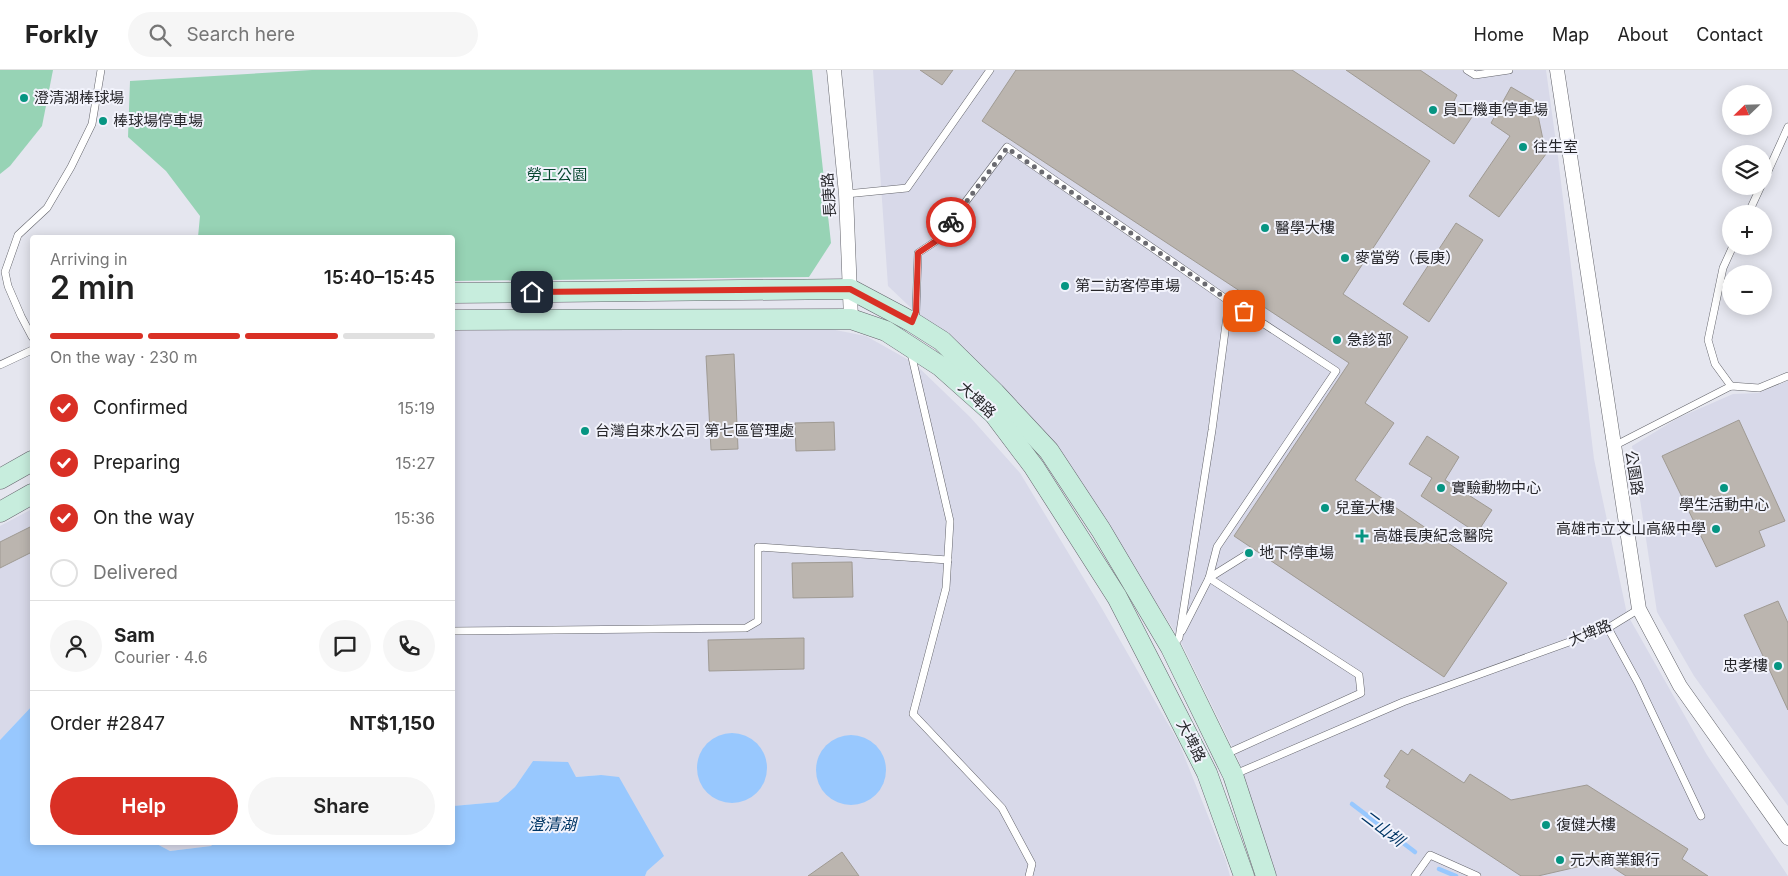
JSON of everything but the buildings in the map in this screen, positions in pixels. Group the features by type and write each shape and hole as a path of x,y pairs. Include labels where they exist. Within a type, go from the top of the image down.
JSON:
{"main road":[{"name":"大埤路","path":"455,293 850,289 912,322 942,341 995,392 1049,452 1175,643 1233,775 1266,876"},
{"name":"大埤路","path":"455,320 851,319 886,332 940,366 994,414 1034,467 1117,597 1207,773 1244,876"},
{"path":"0,480 30,462"},
{"path":"0,512 30,495"}],"street":[{"name":"長庚路","path":"834,70 846,194 851,319"},
{"name":"公園路","path":"1557,70 1639,609 1680,686 1788,838"}],"lane":[{"path":"30,333 8,286 4,272 18,235 47,208 71,167 92,124 101,70"},
{"path":"846,194 907,188 990,70"},
{"path":"1467,70 1475,75 1509,70"},
{"path":"1772,162 1788,127"},
{"path":"912,322 916,312 918,253 936,241 1007,148 1336,371 1217,547 1209,578 1175,643"},
{"path":"1729,255 1723,268 1708,340 1715,364 1731,386"},
{"path":"1175,643 1212,430 1229,300"},
{"path":"910,346 950,521 946,588 914,714 1002,808 1032,864 1028,876"},
{"path":"0,365 30,351"},
{"path":"1614,446 1731,386 1760,388 1788,376"},
{"path":"455,631 746,628 758,621 758,547 948,560"},
{"path":"1209,578 1249,553"},
{"path":"1209,578 1359,675 1362,693 1224,756"},
{"name":"大埤路","path":"1233,775 1403,702 1608,628 1639,609"},
{"path":"1608,628 1638,683 1701,816"},
{"path":"1416,876 1430,855 1477,876"}],"shaded area":[{"name":"高雄長庚紀念醫院","path":"873,70 1546,70 1594,459 1627,614 1707,755 1788,876 1273,876 1239,761 1179,638 1055,445 888,286"},
{"path":"820,327 866,336 914,363 970,417 1020,473 1101,607 1179,743 1226,861 1230,876 645,876 647,871 601,775 575,777 533,761 515,787 498,802 455,806 455,331"},
{"name":"高雄市立文山高級中學","path":"1788,381 1788,806 1694,676 1657,612 1632,446 1678,418 1733,394 1758,393"},
{"path":"30,510 30,708 0,740 0,526"},
{"path":"159,845 212,845 211,846 170,851"}],"green space":[{"name":"澄清湖棒球場","path":"0,70 53,70 42,126 10,166 0,174"},
{"name":"勞工公園","path":"312,70 812,70 831,243 809,277 455,281 455,235 198,235 200,216 166,171 128,137 130,81"}],"water":[{"name":"澄清湖","path":"30,708 30,845 159,845 170,851 212,845 455,845 455,806 498,802 515,787 533,761 568,762 576,777 601,775 619,777 664,856 647,871 645,876 0,876 0,740"},
{"path":"732,733 745,736 757,743 764,755 767,768 764,781 757,793 745,800 732,803 719,800 707,793 700,781 697,768 700,755 707,743 719,736"},
{"path":"851,735 864,738 876,745 883,757 886,770 883,783 876,795 864,802 851,805 838,802 826,795 819,783 816,770 819,757 826,745 838,738"}],"waterway":[{"name":"二山圳","path":"1352,804 1415,852"},
{"name":"二山圳","path":"1439,869 1456,876"}],"way so far":[{"path":"951,222 1007,148 1244,311"}],"place":[{"name":"澄清湖棒球場","path":"24,98"},
{"name":"員工機車停車場","path":"1433,110"},
{"name":"棒球場停車場","path":"103,121"},
{"name":"往生室","path":"1523,147"},
{"name":"醫學大樓","path":"1265,228"},
{"name":"麥當勞（長庚）","path":"1345,258"},
{"name":"第二訪客停車場","path":"1065,286"},
{"name":"急診部","path":"1337,340"},
{"name":"台灣自來水公司 第七區管理處","path":"585,431"},
{"name":"實驗動物中心","path":"1441,488"},
{"name":"學生活動中心","path":"1724,488"},
{"name":"兒童大樓","path":"1325,508"},
{"name":"高雄市立文山高級中學","path":"1716,529"},
{"name":"高雄長庚紀念醫院","path":"1362,536"},
{"name":"地下停車場","path":"1249,553"},
{"name":"忠孝樓","path":"1778,666"},
{"name":"復健大樓","path":"1546,825"},
{"name":"元大商業銀行","path":"1560,860"}],"route":[{"path":"532,292 850,289 912,322 916,312 918,253 936,241 951,222"}]}
